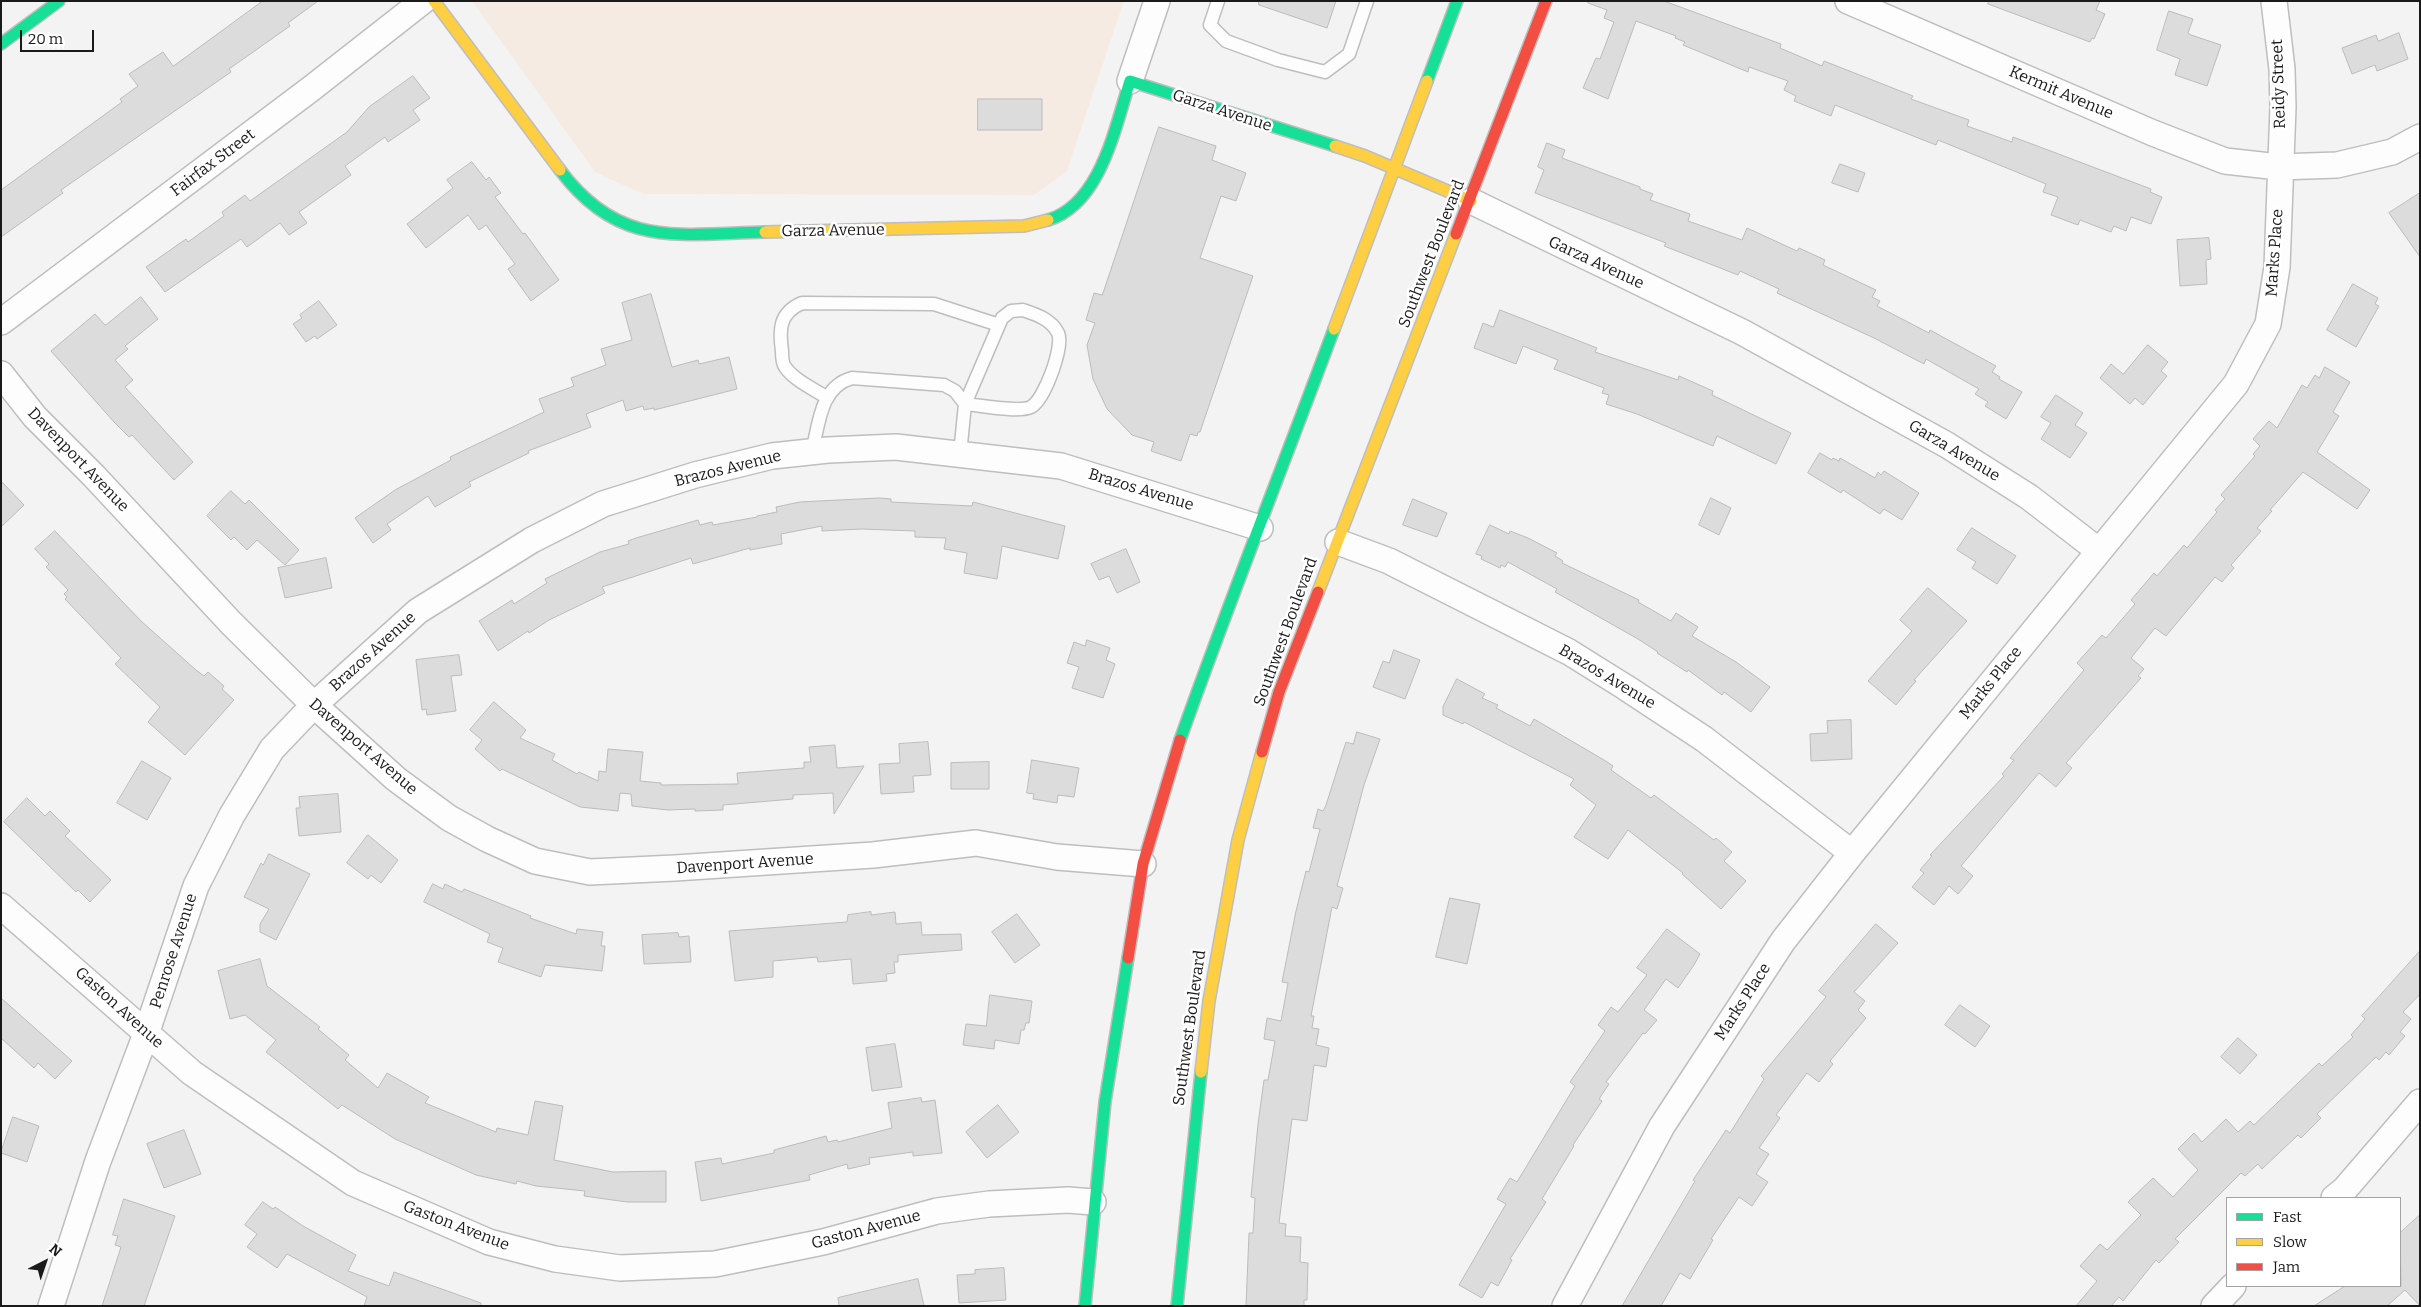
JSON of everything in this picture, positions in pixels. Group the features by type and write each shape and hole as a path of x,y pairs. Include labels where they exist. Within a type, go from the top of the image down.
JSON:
{"main road":[{"path":"1,44 59,1"},
{"name":"Garza Avenue","path":"434,1 574,189 603,213 625,226 661,234 1024,226 1060,215 1082,198 1100,170 1130,81 1365,156 1471,201"},
{"path":"1085,1306 1093,1202 1117,1013 1143,864 1171,768 1223,618 1260,528 1457,1"},
{"name":"Southwest Boulevard","path":"1177,1306 1186,1195 1209,1002 1238,840 1279,692 1471,201 1546,1"}],"street":[{"name":"Fairfax Street","path":"1,322 312,88 423,1"},
{"path":"1130,81 1157,1"},
{"name":"Kermit Avenue","path":"1848,1 2153,133 2225,161 2280,168"},
{"name":"Reidy Street","path":"2274,1 2282,69 2283,107 2280,168"},
{"path":"2280,168 2338,165 2392,152 2420,137"},
{"name":"Marks Place","path":"1565,1306 1662,1126 1783,941 1852,853 2236,384 2268,324 2277,267 2280,168"},
{"name":"Garza Avenue","path":"1471,201 1742,332 1938,440 2029,497 2099,551"},
{"name":"Davenport Avenue","path":"1,374 35,418 94,476 231,623 314,705 396,780 449,818 487,839 535,861 590,872 873,855 976,843 1057,857 1143,864"},
{"name":"Brazos Avenue","path":"314,705 418,611 532,540 603,504 694,475 772,456 896,447 1062,466 1260,528"},
{"name":"Brazos Avenue","path":"1338,542 1388,561 1569,652 1650,702 1704,739 1852,853"},
{"name":"Penrose Avenue","path":"51,1306 98,1161 146,1034 196,886 232,815 272,749 314,705"},
{"name":"Gaston Avenue","path":"1,906 24,928 79,972 146,1034 192,1073 353,1183 489,1242 555,1259 620,1268 715,1264 823,1242 937,1211 989,1204 1068,1200 1093,1202"},
{"path":"2335,1197 2345,1189 2420,1102"},
{"path":"2214,1306 2232,1287"}],"lane":[{"path":"1218,1 1210,24 1226,41 1278,60 1325,72 1349,54 1367,1"},
{"path":"826,397 795,377 784,365 779,331 786,315 793,306 802,303 934,304 999,325"},
{"path":"812,452 826,397 840,381 852,378 944,385 955,391 965,404 1031,407 1039,398 1047,383 1060,342 1057,332 1039,316 1022,310 1011,311 1002,318 965,404 960,454"}],"shaded area":[{"path":"472,1 1124,1 1067,171 1034,195 643,194 595,172"}],"building":[{"path":"263,1 318,1 288,23 290,26 229,69 231,72 61,190 63,193 1,237 1,190 122,102 120,99 138,86 129,74 163,52 173,66"},
{"path":"1259,1 1336,1 1327,28 1259,5"},
{"path":"1589,1 1664,1 1781,44 1780,48 1822,66 1824,61 1913,96 1911,99 1969,120 1967,126 2012,142 2013,137 2151,189 2150,192 2162,197 2151,224 2131,217 2126,231 2114,226 2111,232 2080,220 2078,225 2051,215 2058,197 2043,192 2046,184 1938,140 1936,145 1835,105 1831,116 1794,101 1796,96 1784,90 1788,81 1749,67 1748,72 1683,45 1685,42 1675,38 1676,36 1636,21 1608,99 1583,88 1596,58 1600,59 1614,22 1604,18 1607,10 1588,3"},
{"path":"1989,1 2100,1 2096,10 2105,14 2094,39 2092,38 2090,42 1988,4"},
{"path":"2169,11 2193,19 2188,33 2191,35 2221,45 2207,86 2175,75 2180,59 2157,50"},
{"path":"2399,33 2408,59 2377,71 2375,65 2352,74 2342,48 2376,35 2378,41"},
{"path":"413,76 430,98 413,110 420,120 388,142 385,137 345,166 351,175 299,212 307,223 289,235 280,223 247,247 241,239 165,292 146,267 186,239 188,242 224,216 222,212 245,195 250,201 347,132 369,107"},
{"path":"978,99 1042,99 1042,130 978,130"},
{"path":"1159,127 1216,146 1212,160 1246,173 1236,201 1221,196 1200,258 1253,276 1200,432 1198,432 1197,436 1190,434 1181,461 1151,451 1154,442 1132,435 1107,409 1093,379 1087,345 1095,323 1086,320 1094,293 1102,295"},
{"path":"1547,143 1565,150 1562,158 1640,187 1640,189 1653,194 1650,200 1690,214 1688,221 1742,240 1747,228 1797,251 1799,248 1825,260 1823,265 1876,290 1872,297 1880,301 1877,306 1929,333 1930,330 1996,366 1992,372 2000,377 1999,379 2022,392 2006,419 1985,406 1988,402 1975,394 1979,389 1926,359 1924,364 1874,338 1777,293 1779,289 1740,271 1738,275 1664,246 1666,243 1535,193 1544,170 1538,167"},
{"path":"472,162 486,180 489,177 501,193 495,197 523,234 525,233 559,280 531,301 508,269 515,264 486,225 479,230 468,215 426,248 407,224 453,188 447,180"},
{"path":"1840,164 1865,173 1858,192 1832,183"},
{"path":"2420,193 2420,257 2389,213"},
{"path":"2209,238 2211,259 2206,260 2207,284 2180,286 2177,240"},
{"path":"2353,284 2378,298 2375,304 2379,306 2356,347 2327,330"},
{"path":"651,294 672,367 698,360 699,364 729,357 737,389 654,410 654,408 644,410 643,406 626,411 623,400 586,414 591,427 528,451 529,453 469,482 471,486 435,507 428,496 387,524 391,530 373,543 355,518 395,490 451,460 450,457 544,412 539,399 574,386 571,378 606,365 601,349 632,340 622,303"},
{"path":"141,297 158,319 125,346 128,349 115,360 133,380 125,387 193,462 174,480 132,435 129,437 114,422 51,351 95,314 105,325"},
{"path":"319,301 337,325 317,339 315,336 306,342 293,324 302,318 300,315"},
{"path":"1500,310 1597,348 1595,352 1678,380 1679,376 1713,391 1712,395 1791,433 1776,464 1717,436 1713,446 1637,414 1606,404 1609,395 1602,393 1604,388 1554,369 1558,360 1523,346 1516,364 1474,348 1483,323 1493,327"},
{"path":"2148,345 2168,362 2161,371 2167,376 2143,405 2135,398 2130,404 2100,378 2111,364 2123,374"},
{"path":"2325,367 2350,382 2333,412 2339,416 2317,452 2370,490 2357,509 2303,472 2270,510 2272,511 2257,528 2261,531 2231,565 2234,568 2222,582 2215,577 2166,636 2155,628 2131,658 2144,669 2138,676 2141,678 2066,763 2072,768 2056,787 2039,773 1961,866 1973,876 1958,894 1949,886 1934,905 1912,887 1924,873 1920,870 1932,856 1930,855 2004,776 2002,774 2014,760 2010,758 2084,670 2077,663 2102,635 2106,638 2135,604 2131,600 2154,573 2157,576 2184,545 2187,548 2217,512 2215,510 2225,499 2221,495 2255,456 2253,454 2260,446 2253,439 2269,421 2277,428 2302,385 2307,388 2315,375 2319,378"},
{"path":"2056,395 2083,413 2075,425 2087,433 2070,458 2041,439 2051,423 2041,417"},
{"path":"1820,453 1832,460 1833,458 1839,461 1840,458 1875,478 1878,472 1881,475 1884,471 1919,493 1902,520 1884,509 1880,514 1843,490 1841,493 1808,473"},
{"path":"1,481 24,505 1,527"},
{"path":"231,491 245,504 249,500 299,550 285,565 257,540 247,550 234,537 231,540 207,516"},
{"path":"1711,498 1731,508 1719,535 1699,525"},
{"path":"891,499 891,502 972,506 973,502 1065,526 1058,559 1002,546 997,579 964,573 967,553 944,549 946,538 915,537 915,531 861,529 822,531 822,526 781,534 782,544 750,550 750,548 693,564 691,558 602,587 605,593 549,620 529,633 528,631 498,651 479,621 512,600 514,604 547,583 545,579 600,552 629,544 628,541 636,538 698,520 700,525 712,522 713,525 757,517 777,512 776,507 800,502"},
{"path":"1413,499 1447,513 1437,537 1403,525"},
{"path":"1490,525 1509,534 1510,531 1528,538 1557,553 1555,556 1563,561 1562,563 1639,600 1638,602 1671,621 1676,613 1698,627 1692,636 1736,662 1770,687 1751,712 1724,692 1722,695 1688,670 1687,672 1638,639 1555,592 1557,589 1508,562 1505,567 1501,565 1500,568 1481,559 1482,556 1476,554"},
{"path":"1972,528 2016,556 1997,584 1972,568 1976,562 1957,550"},
{"path":"55,531 141,621 196,670 204,676 208,672 224,686 222,689 234,700 185,755 148,722 160,707 115,664 121,658 65,599 67,597 64,594 68,590 46,567 49,564 35,549"},
{"path":"1126,549 1140,582 1117,593 1109,576 1099,580 1091,564"},
{"path":"326,558 332,588 285,598 278,568"},
{"path":"1928,588 1967,621 1914,680 1916,681 1896,705 1868,681 1912,631 1900,620"},
{"path":"1087,640 1110,648 1106,660 1115,664 1103,698 1072,688 1079,667 1067,663 1074,642 1085,646"},
{"path":"1394,650 1420,660 1405,699 1373,687 1383,661 1389,663"},
{"path":"459,655 462,675 451,676 456,711 427,715 426,709 422,710 416,660"},
{"path":"1457,679 1485,694 1482,698 1498,705 1496,708 1530,726 1534,719 1613,766 1611,770 1651,798 1654,795 1714,840 1716,838 1732,852 1724,861 1746,881 1721,909 1683,873 1628,830 1608,859 1574,837 1596,805 1570,785 1574,779 1464,722 1463,724 1443,715 1443,707"},
{"path":"494,702 526,730 520,738 555,754 552,760 577,774 579,772 598,781 599,771 606,772 608,749 643,752 640,781 661,783 661,785 738,784 737,773 804,768 804,762 811,762 809,747 835,745 837,768 864,766 834,814 833,793 793,795 793,799 723,805 723,810 695,811 695,809 668,810 632,806 631,794 620,793 618,811 580,807 502,769 500,771 475,749 482,740 470,730"},
{"path":"1851,720 1852,759 1811,761 1810,734 1828,733 1827,721"},
{"path":"1357,732 1380,739 1364,785 1337,886 1343,888 1337,909 1332,907 1311,1016 1314,1016 1312,1028 1319,1029 1316,1045 1329,1048 1326,1067 1314,1065 1307,1121 1292,1119 1279,1223 1286,1224 1285,1236 1301,1237 1300,1262 1308,1263 1307,1300 1304,1300 1304,1306 1246,1306 1249,1233 1253,1233 1255,1198 1251,1197 1258,1124 1264,1080 1268,1080 1275,1041 1264,1039 1267,1018 1281,1021 1288,983 1282,982 1296,911 1306,871 1309,872 1320,829 1313,828 1318,809 1323,811 1326,805 1346,742 1353,744"},
{"path":"928,742 931,775 913,776 914,792 881,794 879,764 900,763 899,744"},
{"path":"1032,760 1079,768 1074,797 1058,795 1057,803 1033,799 1034,794 1027,793"},
{"path":"142,761 171,778 147,820 117,803"},
{"path":"989,762 989,789 951,789 951,763"},
{"path":"338,794 341,832 299,836 296,808 300,808 299,797"},
{"path":"27,798 45,816 50,811 70,831 65,836 111,880 90,902 78,890 76,892 4,822"},
{"path":"368,835 398,860 381,883 371,875 368,879 347,863"},
{"path":"269,854 310,874 276,940 260,932 260,924 269,909 244,897 261,863 263,865"},
{"path":"433,884 443,889 445,884 462,892 464,889 531,916 530,918 576,934 577,929 603,932 601,946 605,946 602,971 545,965 541,977 498,962 503,948 487,942 490,934 424,902"},
{"path":"1450,898 1480,904 1467,964 1436,957"},
{"path":"871,912 871,915 895,912 896,924 921,922 922,935 961,934 962,950 898,955 898,962 894,962 895,973 886,974 887,981 853,984 851,959 818,962 817,957 773,961 773,977 735,981 729,931 847,922 848,915"},
{"path":"1017,914 1040,945 1015,963 992,932"},
{"path":"1876,924 1898,943 1854,992 1865,1001 1858,1010 1866,1018 1830,1061 1833,1064 1819,1082 1807,1073 1776,1115 1780,1118 1759,1148 1769,1154 1756,1174 1768,1182 1752,1206 1739,1197 1711,1239 1713,1240 1690,1279 1680,1273 1661,1306 1622,1306 1695,1181 1693,1180 1726,1130 1730,1133 1764,1079 1761,1076 1826,997 1819,991"},
{"path":"1667,929 1700,954 1678,988 1666,979 1644,1010 1657,1020 1645,1034 1643,1033 1606,1082 1609,1084 1599,1099 1602,1101 1573,1145 1542,1199 1546,1202 1510,1259 1512,1260 1498,1286 1491,1282 1482,1298 1459,1285 1506,1204 1497,1199 1510,1178 1517,1182 1575,1086 1570,1082 1605,1031 1598,1025 1611,1007 1618,1012 1647,975 1637,968"},
{"path":"678,933 679,937 689,936 691,962 644,964 642,935"},
{"path":"2420,951 2420,994 2403,1012 2411,1019 2400,1032 2405,1036 2389,1055 2386,1052 2379,1060 2376,1057 2317,1114 2321,1118 2301,1138 2298,1135 2262,1169 2258,1164 2245,1176 2241,1173 2175,1239 2179,1242 2159,1263 2156,1260 2123,1301 2119,1297 2111,1306 2076,1306 2097,1281 2080,1266 2100,1244 2107,1250 2141,1215 2128,1202 2153,1178 2173,1197 2198,1170 2178,1149 2194,1133 2202,1142 2226,1119 2238,1132 2250,1121 2254,1125 2319,1063 2322,1066 2353,1037 2351,1035 2365,1019 2362,1016"},
{"path":"260,959 267,986 320,1027 318,1029 349,1055 345,1060 378,1088 387,1073 429,1097 425,1103 496,1132 497,1128 528,1135 535,1101 563,1106 554,1160 613,1172 666,1171 666,1202 627,1202 584,1196 585,1191 536,1186 517,1181 516,1184 476,1175 395,1139 342,1105 338,1109 266,1052 276,1040 245,1015 230,1019 218,971"},
{"path":"990,995 1032,1001 1029,1023 1026,1023 1024,1030 1021,1030 1019,1044 995,1040 994,1049 963,1045 966,1024 986,1026"},
{"path":"1,998 72,1061 55,1079 38,1063 34,1068 1,1038"},
{"path":"1960,1005 1990,1026 1975,1047 1945,1025"},
{"path":"2238,1038 2257,1055 2240,1074 2221,1057"},
{"path":"895,1044 902,1087 872,1091 866,1048"},
{"path":"921,1098 922,1102 935,1100 942,1153 913,1156 913,1152 869,1158 870,1164 848,1169 847,1164 809,1175 810,1180 701,1201 695,1162 721,1158 722,1164 774,1153 774,1150 826,1136 828,1142 837,1140 838,1142 892,1128 888,1103"},
{"path":"998,1105 1019,1132 987,1158 966,1132"},
{"path":"13,1117 39,1126 27,1162 1,1153"},
{"path":"184,1130 201,1174 164,1188 147,1144"},
{"path":"124,1199 175,1216 144,1306 102,1306 121,1247 115,1245 118,1236 113,1235"},
{"path":"263,1202 273,1209 275,1207 303,1226 356,1255 348,1271 389,1286 394,1272 481,1303 481,1306 364,1306 367,1297 287,1254 277,1268 247,1247 257,1234 245,1225"},
{"path":"2420,1215 2420,1306 2405,1290 2387,1306 2314,1306 2343,1287 2401,1287 2401,1232"},
{"path":"1004,1268 1006,1300 959,1303 957,1275 975,1274 975,1270"},
{"path":"918,1279 924,1306 839,1306 838,1298"}],"traffic: fast":[{"path":"1,44 59,1"},
{"path":"1427,81 1457,1"},
{"path":"1048,220 1066,211 1081,198 1093,181 1111,141 1130,81 1335,146"},
{"path":"560,170 582,195 605,213 628,225 652,231 677,234 765,232"},
{"path":"1180,740 1334,329"},
{"path":"1085,1306 1105,1102 1128,958"},
{"path":"1177,1306 1201,1072"}],"traffic: slow":[{"path":"434,1 560,170"},
{"path":"1334,329 1427,81"},
{"path":"1335,146 1365,156 1471,201"},
{"path":"765,232 1024,226 1048,220"},
{"path":"1318,592 1456,234"},
{"path":"1201,1072 1209,1001 1238,840 1262,752"}],"traffic: jam":[{"path":"1456,234 1546,1"},
{"path":"1262,752 1279,692 1318,592"},
{"path":"1128,958 1143,864 1180,740"}]}
